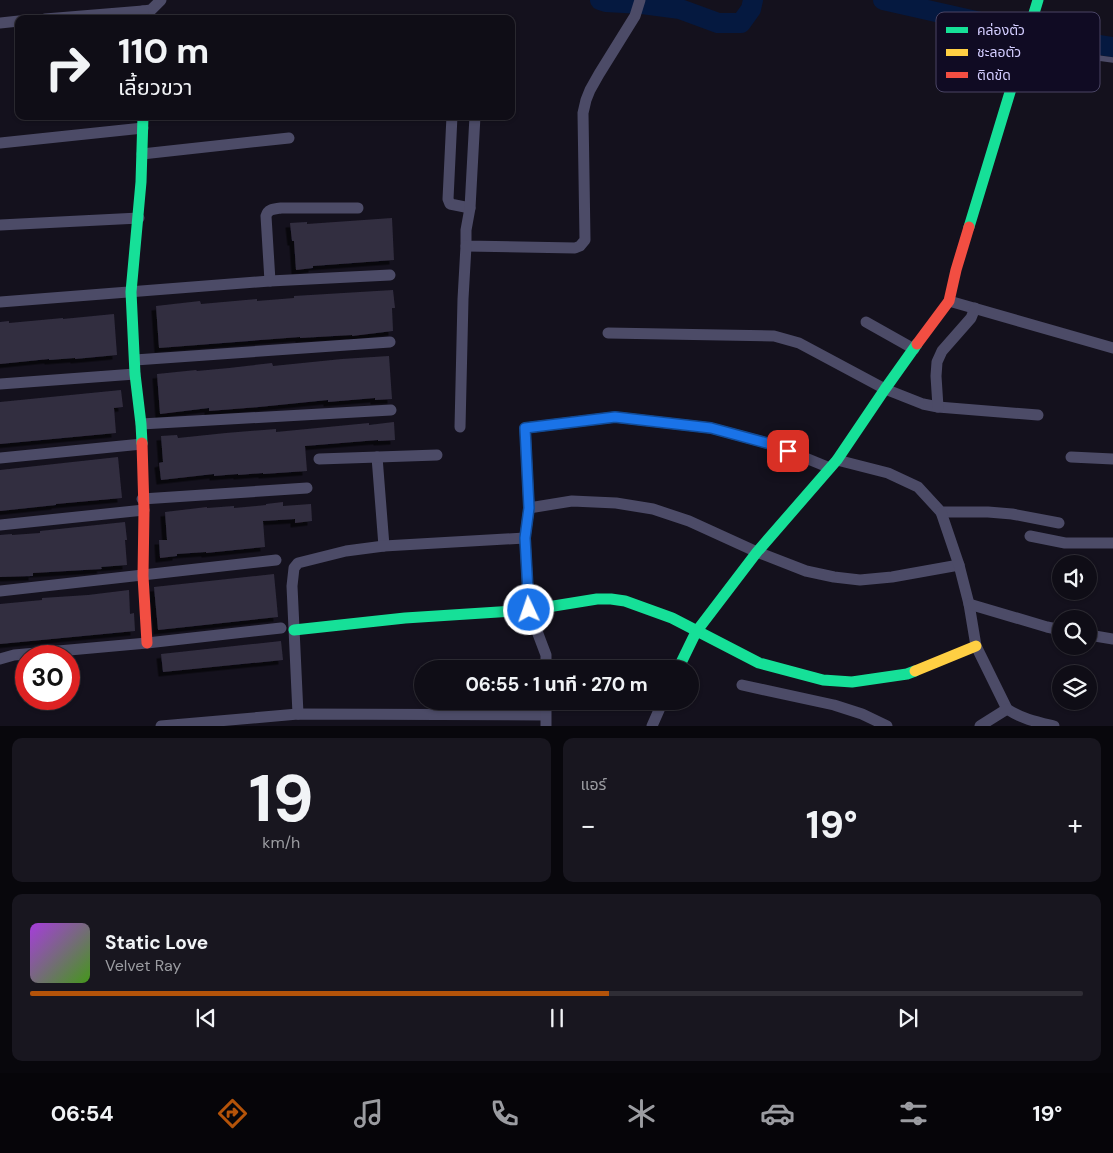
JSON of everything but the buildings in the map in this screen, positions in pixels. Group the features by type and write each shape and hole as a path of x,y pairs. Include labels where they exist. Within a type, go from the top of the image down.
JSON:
{"street":[{"path":"143,15 161,0"},
{"path":"466,246 575,248 580,246 585,240 583,113 586,100 599,74 635,16 640,0"},
{"path":"1034,12 1038,0"},
{"path":"0,23 15,21"},
{"path":"682,660 696,632 758,552 833,464 949,300 956,270 1009,92"},
{"path":"143,120 139,218 131,292 135,374 142,424 143,576 147,643"},
{"path":"452,120 448,199 450,204 470,208"},
{"path":"460,427 466,230 470,208 475,120"},
{"path":"0,143 143,128"},
{"path":"142,154 289,138"},
{"path":"270,281 266,216 269,210 281,208 358,208"},
{"path":"0,225 139,218"},
{"path":"0,302 270,281 390,275"},
{"path":"949,300 1113,348"},
{"path":"938,407 937,362 942,351 971,318 975,308"},
{"path":"866,322 914,349"},
{"path":"608,333 774,336 799,343 885,389 923,404 938,407 1038,415"},
{"path":"135,360 390,342"},
{"path":"0,384 135,374"},
{"path":"142,424 391,410"},
{"path":"546,660 546,655 529,610 525,538 529,508 525,428 615,417 711,428 774,445 833,464 888,472 918,487 941,512 969,604 976,646 1007,709 1016,715 1054,726"},
{"path":"0,458 142,444"},
{"path":"319,459 437,455"},
{"path":"376,457 384,546"},
{"path":"1071,457 1113,459"},
{"path":"0,525 143,504 307,488"},
{"path":"529,508 572,502 616,503 652,509 689,521 806,571 834,577 860,580 892,577 958,565"},
{"path":"941,512 1012,514 1059,523"},
{"path":"1030,536 1065,543 1113,543"},
{"path":"298,714 292,586 294,568 298,563 346,551 384,546 525,538"},
{"path":"0,591 276,560"},
{"path":"294,630 405,618 529,610 611,599 625,601 672,618 759,663 823,680 852,682 906,674 976,646"},
{"path":"969,604 1052,628"},
{"path":"0,659 14,655 281,628"},
{"path":"1097,636 1113,639"},
{"path":"742,686 834,705 862,714 887,726"},
{"path":"980,726 1007,709"},
{"path":"652,726 659,710"},
{"path":"161,726 298,714 545,720"},
{"path":"858,726 862,714"}],"lane":[{"path":"1100,58 1113,60"}],"waterway":[{"path":"600,0 680,9 718,23 741,23 751,9 753,0"},
{"path":"883,0 936,12"},
{"path":"1100,45 1113,47"}],"traffic: fast":[{"path":"1034,12 1038,0"},
{"path":"969,227 1010,92"},
{"path":"142,443 135,374 131,292 141,182 143,120"},
{"path":"682,660 696,632 757,552 837,460 917,344"},
{"path":"294,630 405,618 529,610 597,599 611,599 625,601 672,618 759,663 823,680 852,682 907,674 915,671"}],"traffic: slow":[{"path":"915,671 976,646"}],"traffic: jam":[{"path":"917,344 949,301 969,227"},
{"path":"142,443 143,576 147,643"}],"route":[{"path":"529,610 525,538 529,508 525,428 615,417 711,428 774,445 788,451"}]}
